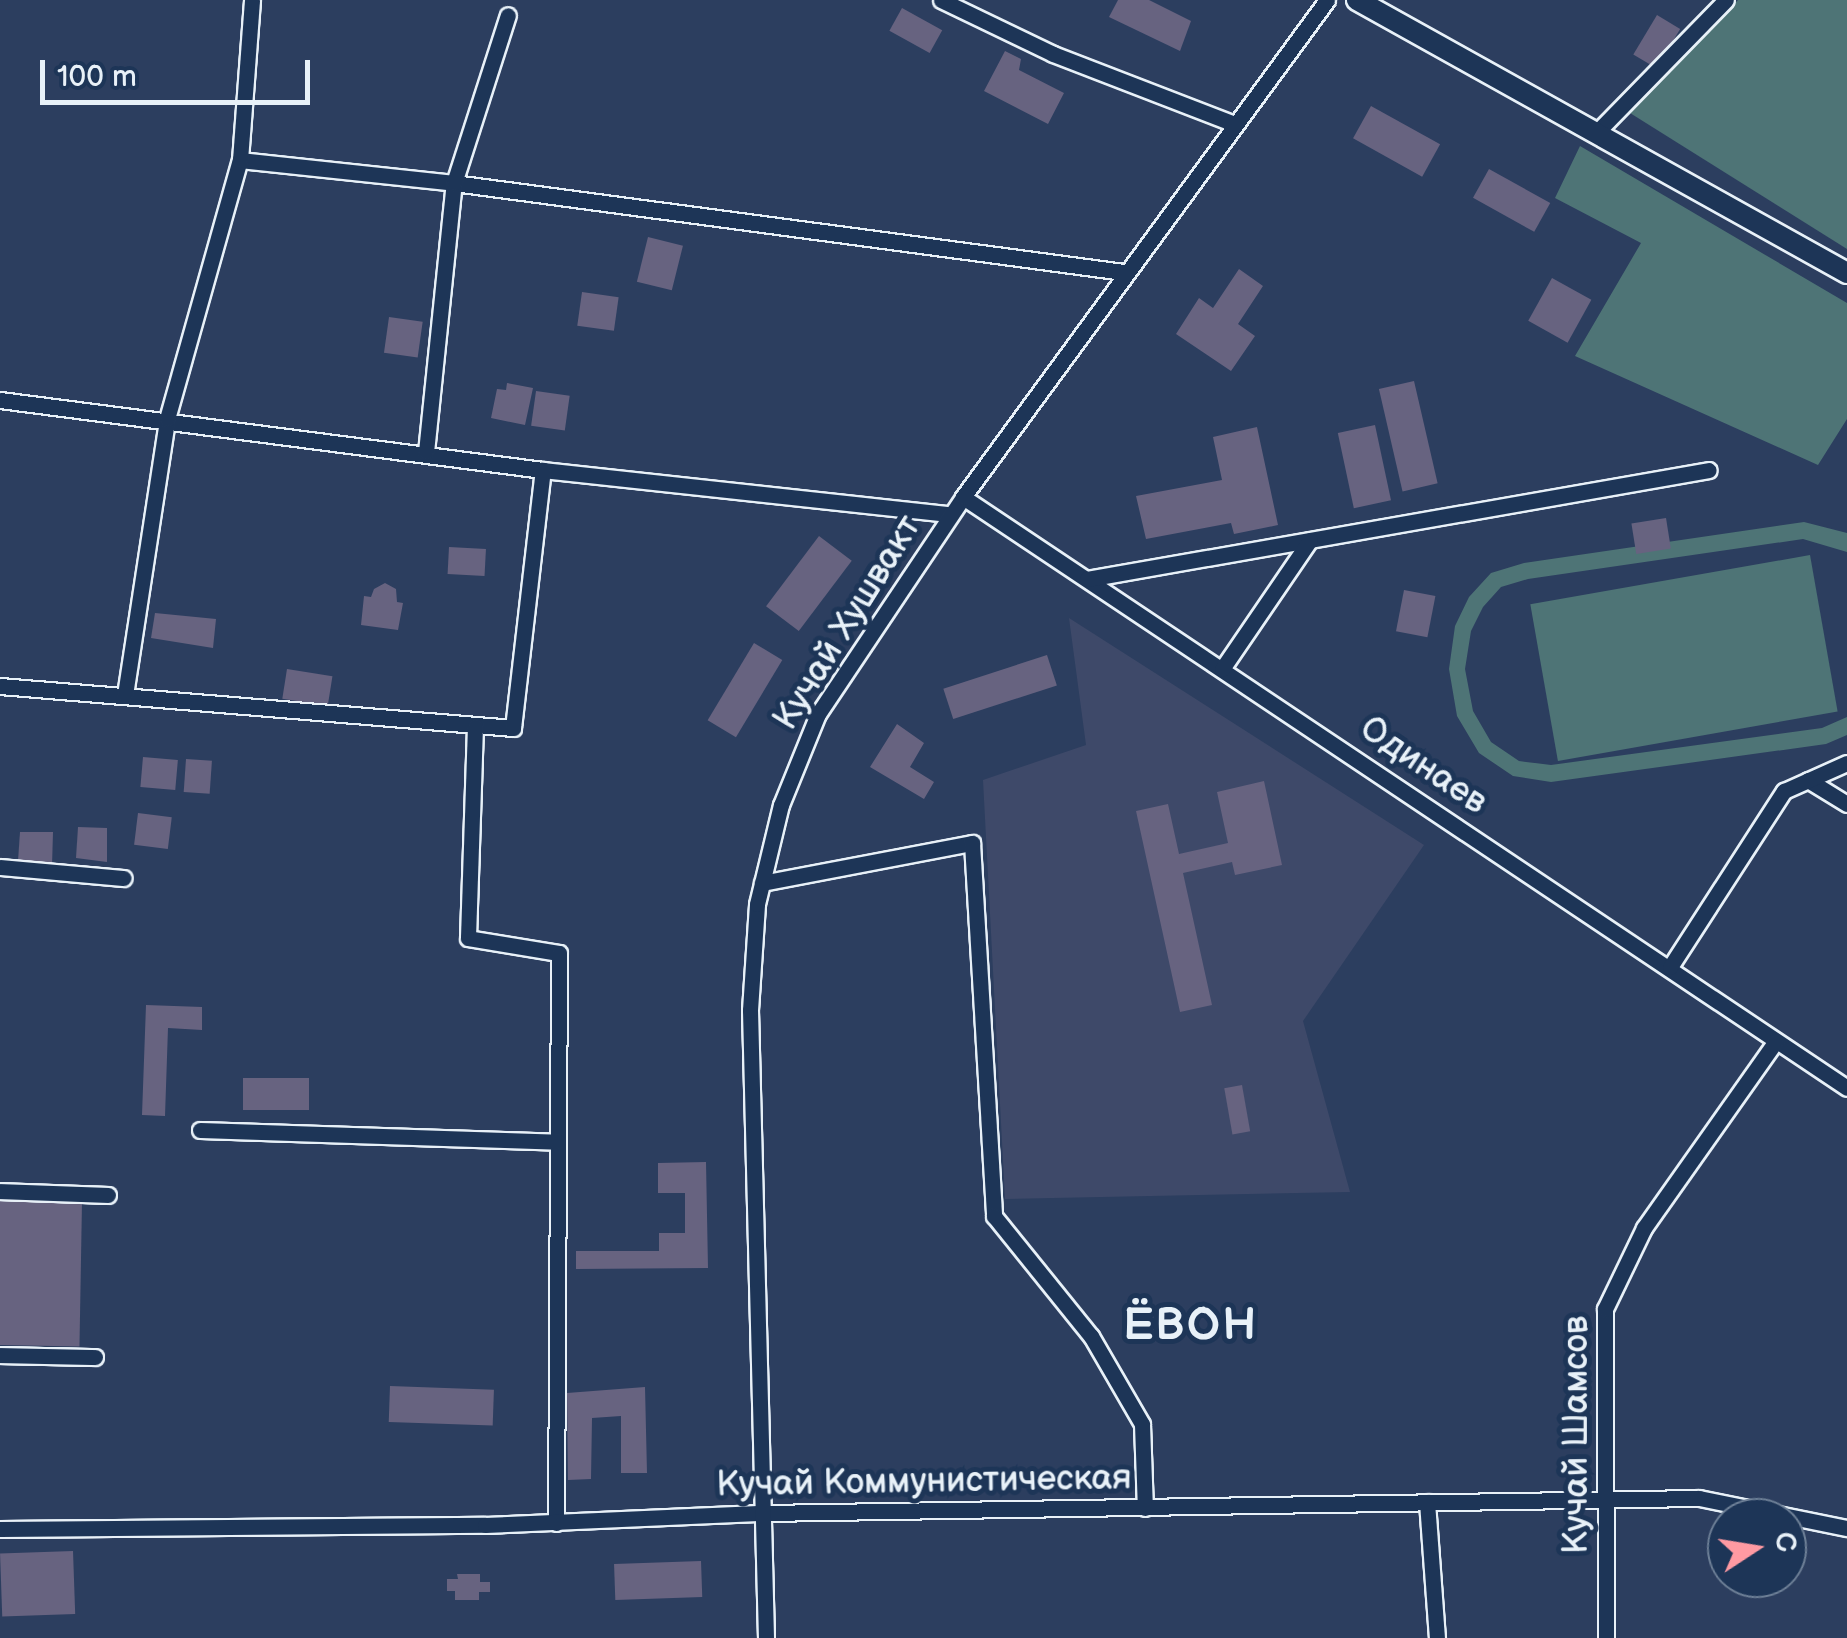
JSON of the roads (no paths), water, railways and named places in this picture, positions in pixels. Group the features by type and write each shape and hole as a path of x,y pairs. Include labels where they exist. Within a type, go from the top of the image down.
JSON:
{"street":[{"path":"125,695 167,419 240,160 252,0"},
{"path":"941,0 1052,54 1234,124"},
{"name":"Кучай Хушвакт","path":"766,1638 750,1010 762,883 781,804 818,714 951,514 1124,272 1327,0"},
{"path":"1357,0 1847,273"},
{"path":"1598,131 1726,0"},
{"path":"426,452 454,183 508,15"},
{"path":"240,160 454,183 1124,272"},
{"path":"0,400 543,470 951,514"},
{"path":"0,686 514,728 543,470"},
{"path":"1087,580 1709,470"},
{"name":"Одинаев","path":"963,497 1847,1088"},
{"path":"1222,669 1310,540"},
{"path":"475,726 468,938 560,953 556,1524"},
{"path":"1670,967 1784,791 1847,762"},
{"path":"1808,780 1847,804"},
{"path":"762,883 972,843 994,1216 1063,1308 1090,1336 1142,1424 1145,1508"},
{"path":"0,867 124,878"},
{"name":"Кучай Шамсов","path":"1606,1638 1605,1308 1610,1290 1644,1228 1776,1042"},
{"path":"200,1130 558,1142"},
{"path":"0,1191 108,1195"},
{"path":"0,1355 95,1357"},
{"name":"Кучай Коммунистическая","path":"0,1529 556,1524 764,1514 1700,1498 1847,1528"},
{"path":"1427,1502 1437,1638"}],"district":[{"name":"ЁВОН","path":"1191,1326"}]}
